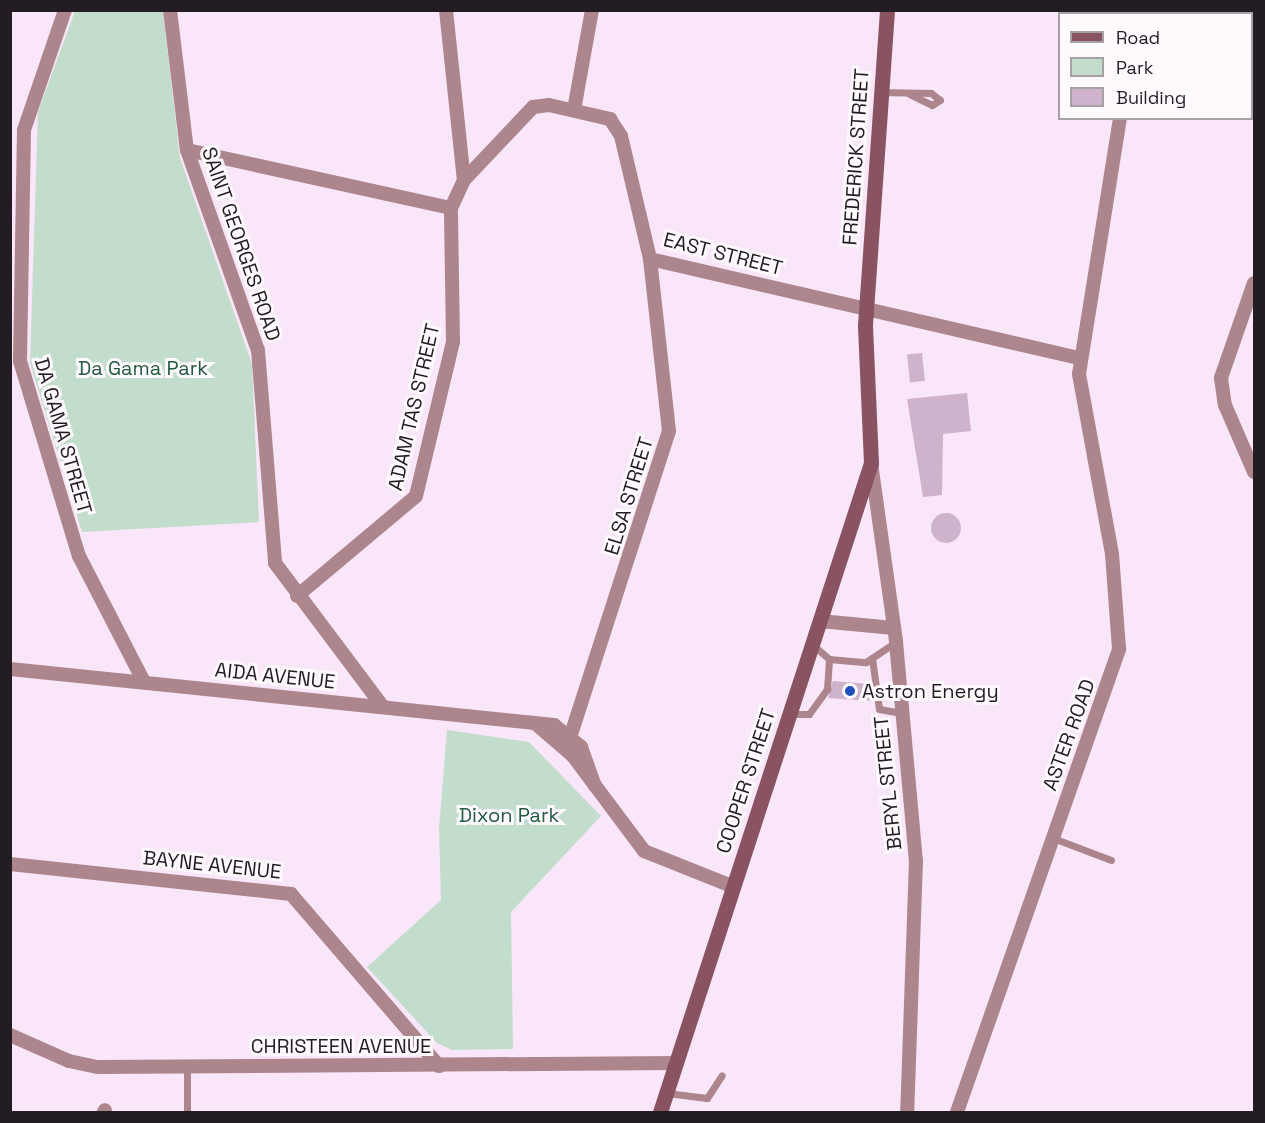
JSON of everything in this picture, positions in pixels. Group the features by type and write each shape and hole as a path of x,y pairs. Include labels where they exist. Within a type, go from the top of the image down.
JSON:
{"main road":[{"name":"FREDERICK STREET","path":"866,307 887,10"},
{"name":"BERYL STREET","path":"866,307 871,463"},
{"name":"COOPER STREET","path":"665,1105 871,463"}],"street":[{"name":"DA GAMA STREET","path":"64,10 24,130 20,361 79,556 144,682"},
{"name":"SAINT GEORGES ROAD","path":"170,10 187,150 258,350 272,551 297,596 383,707"},
{"path":"446,10 464,180"},
{"path":"574,110 592,10"},
{"name":"EAST STREET","path":"451,208 464,180 533,107 574,110 605,117 619,130 650,259 1080,358"},
{"name":"ASTER ROAD","path":"957,1113 1119,649 1112,554 1080,358 1120,120"},
{"path":"187,150 451,208"},
{"name":"ADAM TAS STREET","path":"297,596 416,496 454,331 451,208"},
{"name":"ELSA STREET","path":"561,745 583,702 669,438 650,259"},
{"path":"1254,284 1221,386 1254,472"},
{"name":"BERYL STREET","path":"871,463 895,635 918,898 907,1113"},
{"path":"820,621 895,635"},
{"name":"AIDA AVENUE","path":"10,669 536,724 568,732"},
{"path":"536,724 561,745 644,851 734,887"},
{"path":"568,732 595,786"},
{"name":"BAYNE AVENUE","path":"10,864 291,894 438,1066"},
{"name":"CHRISTEEN AVENUE","path":"10,1035 83,1065 438,1066 677,1063"}],"lane":[{"path":"881,92 909,94"},
{"path":"812,645 829,659 858,663 873,658 895,635"},
{"path":"873,658 879,709 902,713"},
{"path":"790,714 810,714 822,700 829,659"},
{"path":"1053,838 1111,860"},
{"path":"187,1066 187,1113"},
{"path":"665,1105 707,1098 722,1075"}],"green space":[{"name":"Da Gama Park","path":"75,11 163,11 180,158 252,364 259,522 82,532 30,363 38,112"},
{"name":"Dixon Park","path":"447,730 529,742 601,816 511,912 513,1049 452,1050 437,1043 367,967 441,900 439,828"}],"building":[{"path":"922,353 925,381 910,382 907,355"},
{"path":"967,393 971,431 943,434 942,495 923,497 907,399"},
{"path":"946,513 952,514 960,522 960,534 952,542 946,543 940,542 932,534 931,528 932,522 940,514"},
{"path":"833,681 870,684 871,701 828,698"}],"place":[{"name":"Astron Energy","path":"850,691"}]}
